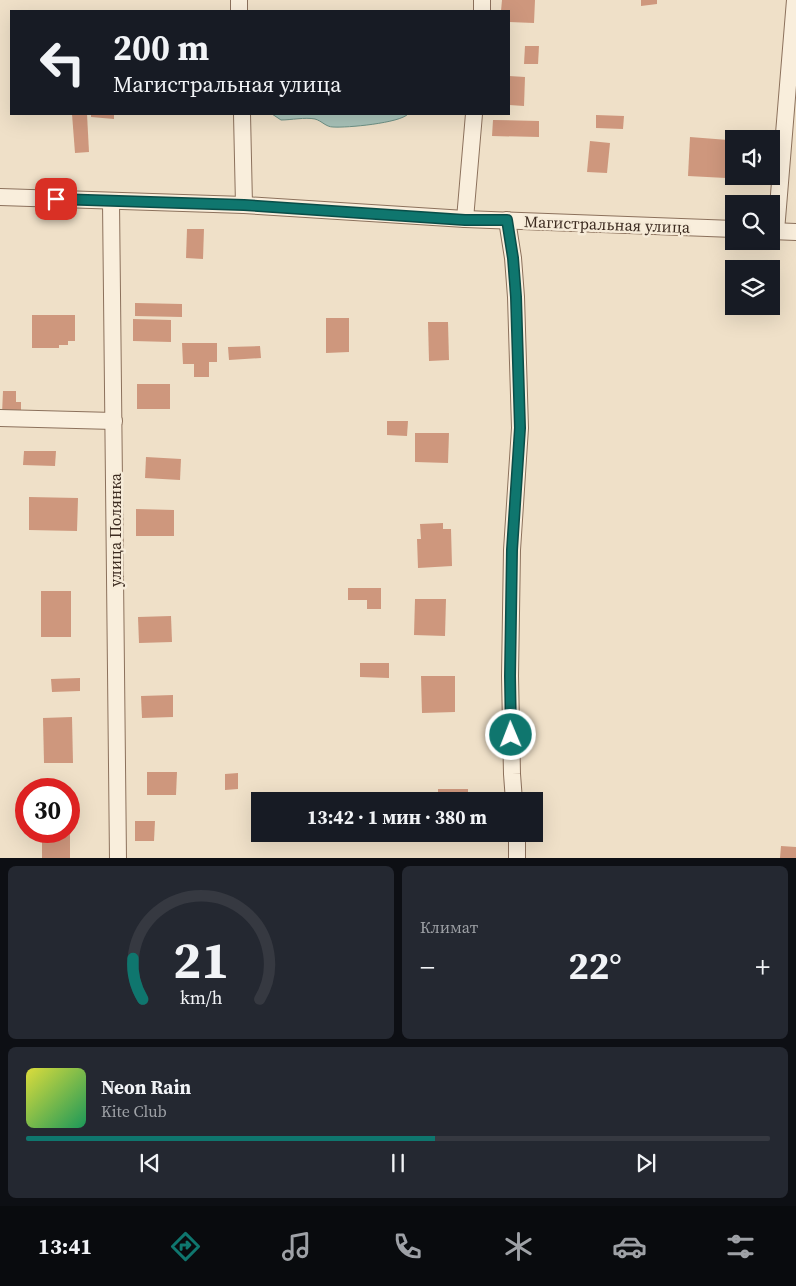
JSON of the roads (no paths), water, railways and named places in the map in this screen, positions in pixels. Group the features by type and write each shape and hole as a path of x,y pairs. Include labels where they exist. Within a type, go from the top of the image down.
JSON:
{"street":[{"path":"777,195 795,0"},
{"path":"242,115 244,205"},
{"path":"465,220 474,115"},
{"name":"Магистральная улица","path":"0,196 244,205 465,220 725,229"},
{"name":"улица Полянка","path":"111,201 118,858"},
{"path":"507,220 515,287 520,428 512,550 510,676 513,792"},
{"path":"780,231 796,232"},
{"path":"0,418 114,421"},
{"path":"517,842 517,858"}]}
